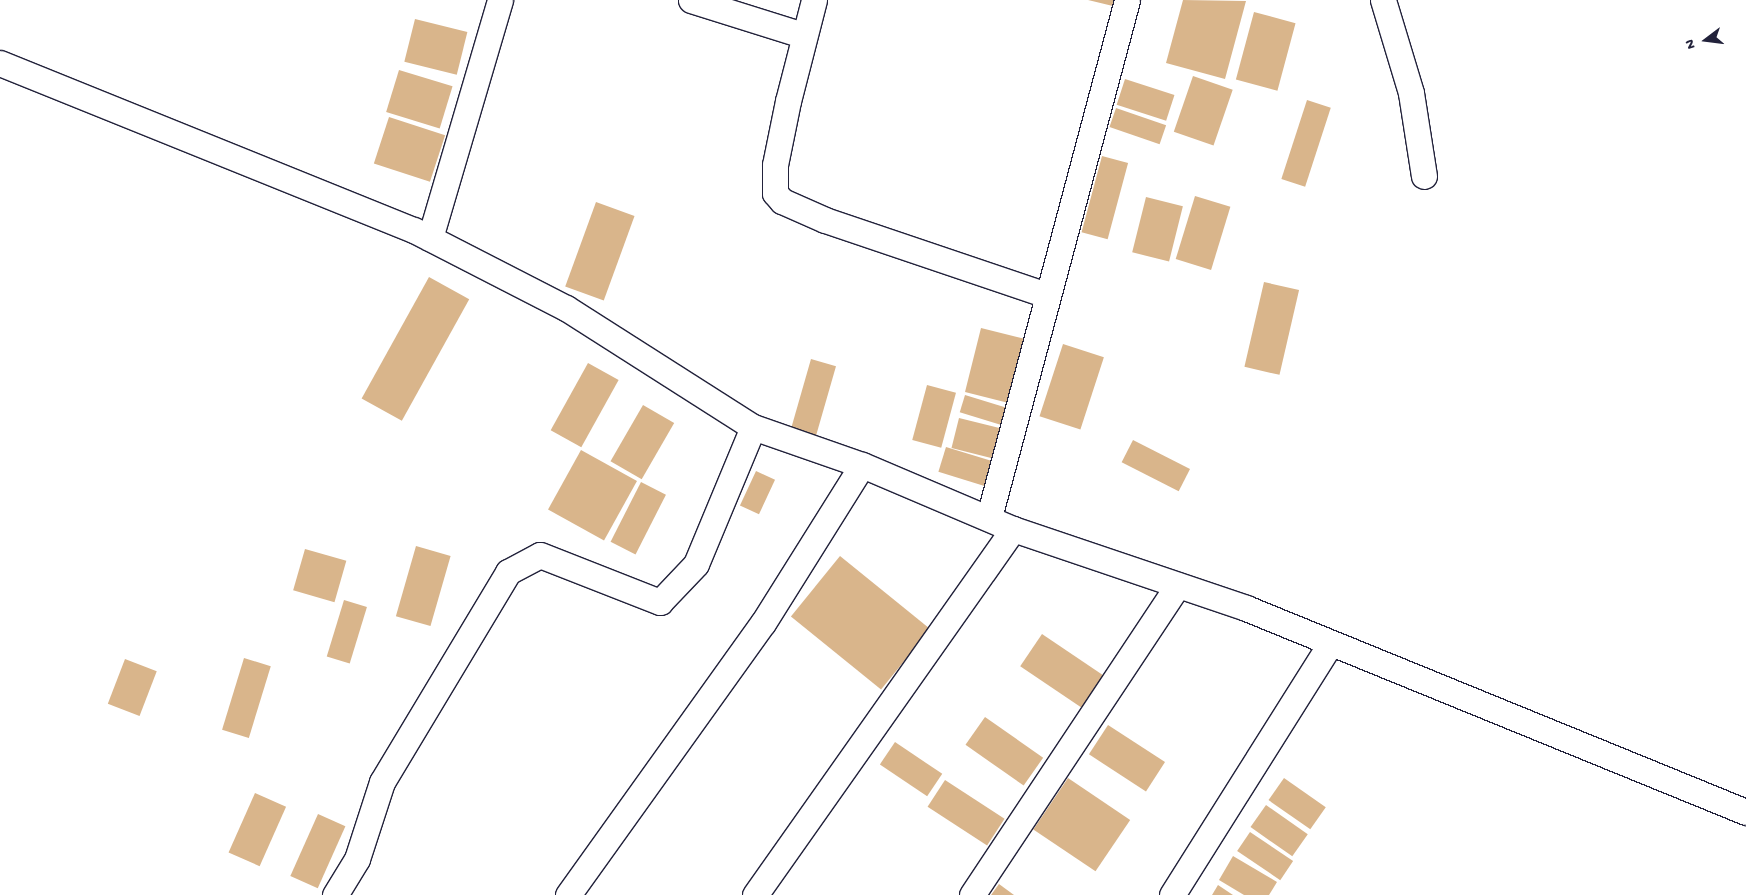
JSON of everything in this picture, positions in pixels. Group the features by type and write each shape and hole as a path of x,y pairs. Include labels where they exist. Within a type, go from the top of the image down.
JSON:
{"street":[{"path":"430,238 500,0"},
{"path":"691,0 804,36"},
{"path":"814,0 775,165 775,193 782,201 825,220 1047,295"},
{"path":"989,518 1127,0"},
{"path":"1383,0 1411,93 1424,176"},
{"path":"0,62 430,238 566,308 753,426 862,465 1013,529 1178,585 1331,643 1746,812"},
{"path":"335,895 357,859 382,782 508,572 540,556 660,602 696,564 753,426"},
{"path":"568,895 763,623 862,465"},
{"path":"755,895 1013,529"},
{"path":"972,895 1178,585"},
{"path":"1172,895 1331,643"}],"building":[{"path":"1088,0 1119,0 1117,7"},
{"path":"1183,0 1246,1 1225,79 1166,63"},
{"path":"1254,12 1296,23 1277,91 1236,80"},
{"path":"415,19 467,32 457,75 404,62"},
{"path":"399,70 453,86 440,128 386,112"},
{"path":"1193,76 1233,90 1214,145 1174,132"},
{"path":"1125,79 1174,95 1166,121 1117,105"},
{"path":"1307,100 1331,108 1305,187 1281,179"},
{"path":"1116,108 1166,125 1160,144 1109,127"},
{"path":"389,117 445,135 430,182 374,164"},
{"path":"1102,156 1128,163 1108,239 1082,232"},
{"path":"1195,196 1230,207 1211,270 1176,259"},
{"path":"1146,197 1183,206 1169,261 1132,252"},
{"path":"596,202 635,216 604,301 565,287"},
{"path":"429,277 469,299 402,421 362,399"},
{"path":"1264,282 1299,290 1280,375 1244,367"},
{"path":"981,328 1030,340 1014,404 965,392"},
{"path":"1063,344 1104,357 1080,430 1040,416"},
{"path":"811,359 836,366 816,436 791,429"},
{"path":"588,363 619,380 581,447 551,430"},
{"path":"927,385 956,393 941,448 912,440"},
{"path":"965,395 1015,410 1009,427 960,412"},
{"path":"643,405 674,423 642,479 610,461"},
{"path":"959,418 1008,430 1000,460 952,448"},
{"path":"1133,440 1190,469 1179,491 1122,462"},
{"path":"946,447 998,463 990,488 938,472"},
{"path":"581,450 637,481 604,541 548,509"},
{"path":"756,471 775,480 759,514 740,505"},
{"path":"641,482 666,495 636,554 611,542"},
{"path":"416,546 451,556 430,626 396,616"},
{"path":"305,549 346,561 334,602 293,590"},
{"path":"840,556 930,629 881,690 791,617"},
{"path":"344,600 367,607 350,663 327,656"},
{"path":"1042,634 1105,676 1083,709 1020,666"},
{"path":"244,658 271,666 249,738 222,730"},
{"path":"125,659 157,671 140,716 108,704"},
{"path":"985,717 1043,758 1024,786 965,745"},
{"path":"1108,725 1165,762 1146,791 1089,754"},
{"path":"895,742 942,774 927,796 880,764"},
{"path":"1068,778 1130,820 1096,871 1033,829"},
{"path":"1284,778 1326,807 1310,829 1269,800"},
{"path":"945,780 1005,819 987,846 928,807"},
{"path":"255,793 286,807 260,866 229,852"},
{"path":"1266,805 1308,834 1292,856 1251,827"},
{"path":"318,814 345,826 318,888 290,876"},
{"path":"1250,832 1293,861 1280,880 1237,851"},
{"path":"1233,856 1277,882 1269,895 1244,895 1219,880"},
{"path":"999,884 1014,895 991,895"},
{"path":"1218,885 1233,895 1212,895"}]}
